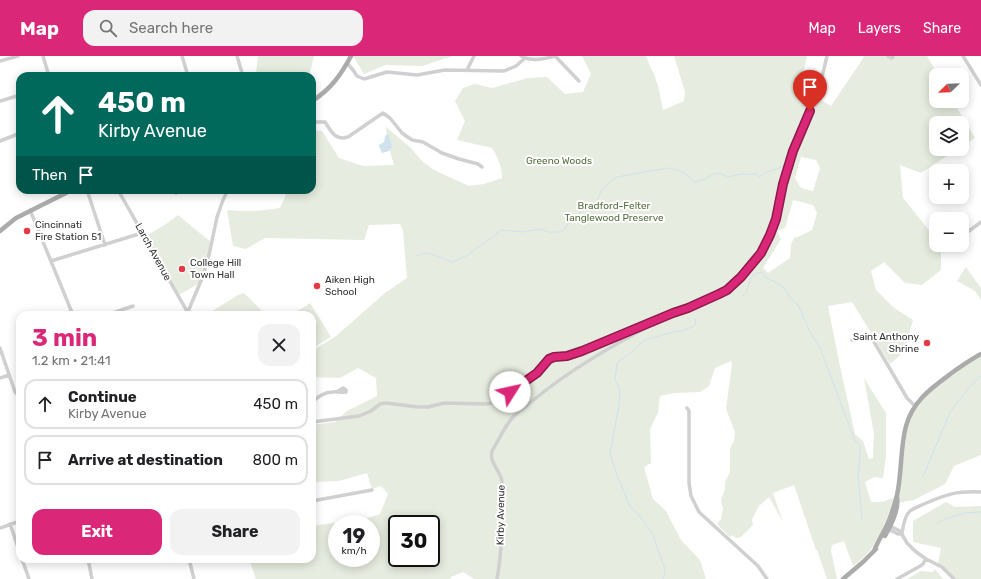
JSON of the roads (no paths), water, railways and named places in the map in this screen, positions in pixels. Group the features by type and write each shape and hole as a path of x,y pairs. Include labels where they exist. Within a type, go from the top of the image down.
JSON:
{"main road":[{"path":"316,98 338,78 351,56"},
{"path":"0,231 16,218 64,194"},
{"path":"843,579 874,551 897,508 897,494 905,430 915,406 933,387 981,354"}],"street":[{"path":"0,61 18,56"},
{"path":"42,56 48,72"},
{"path":"182,56 187,72"},
{"path":"237,56 242,72"},
{"path":"468,70 474,56"},
{"path":"521,56 525,58 540,59 555,56 579,81"},
{"name":"Kirby Avenue","path":"497,579 501,537 502,481 491,456 492,451 505,427 513,418 554,383 575,369 647,327 651,323 727,290 741,277 761,253 770,235 789,162 817,92 827,56"},
{"path":"963,56 981,85"},
{"path":"347,63 357,76 364,80 387,72 417,75 445,70 504,71 516,66 525,58"},
{"path":"0,101 16,96"},
{"path":"316,122 325,122 336,137 343,139 383,113 390,118 402,133 414,141 422,142 442,153 478,164 482,167"},
{"path":"0,141 16,135"},
{"path":"88,194 105,245"},
{"name":"Larch Avenue","path":"120,194 185,311"},
{"path":"188,311 203,276 217,217 226,194"},
{"path":"30,210 71,311"},
{"path":"969,231 981,222"},
{"path":"51,261 142,233"},
{"path":"119,311 133,306"},
{"path":"316,421 359,416 371,411 380,404 386,403 428,407 444,403 492,403 533,376 549,359 574,354 651,323"},
{"path":"852,340 868,338 873,340 907,398 915,406"},
{"path":"0,348 16,393"},
{"path":"0,378 9,375"},
{"path":"316,398 321,394 338,392"},
{"path":"687,408 689,411 689,483 690,496 694,505 699,512 758,566 767,579"},
{"path":"316,500 372,490"},
{"path":"954,579 942,567 926,559 911,547 903,537 902,528 908,514 918,507 950,494 981,492"},
{"path":"0,528 16,522"},
{"path":"10,524 16,541"},
{"path":"888,527 898,534 902,534"},
{"path":"888,527 902,534"},
{"path":"896,530 902,528"},
{"path":"897,579 922,565 926,559"},
{"path":"23,563 29,579"},
{"path":"89,563 92,579"},
{"path":"190,563 194,579"}],"water":[{"path":"388,134 392,147 389,151 382,153 379,145 384,142 385,136"}],"waterway":[{"path":"416,256 427,253 453,262 464,257 501,230 522,232 540,229 548,232 562,232 575,216 597,201 601,191 607,184 617,177 667,168 684,173 696,182 715,174 728,177 741,174 756,174 759,177 767,172 782,167"},
{"path":"743,296 747,291 751,278 762,272 765,277 784,288 799,307 809,330 820,348 855,441 860,445 858,475 862,519"},
{"path":"663,579 665,573 664,566 652,533 630,506 610,454 619,405 620,390 615,380 617,363 645,340 692,327 696,324 695,319"},
{"path":"923,477 950,412 969,388 981,376"},
{"path":"937,523 964,513 981,512"}],"place":[{"name":"Cincinnati Fire Station 51","path":"27,231"},
{"name":"College Hill Town Hall","path":"182,269"},
{"name":"Aiken High School","path":"317,286"},
{"name":"Saint Anthony Shrine","path":"927,343"}],"park label":[{"name":"Greeno Woods","path":"559,161"},
{"name":"Bradford-Felter Tanglewood Preserve","path":"614,212"}]}
